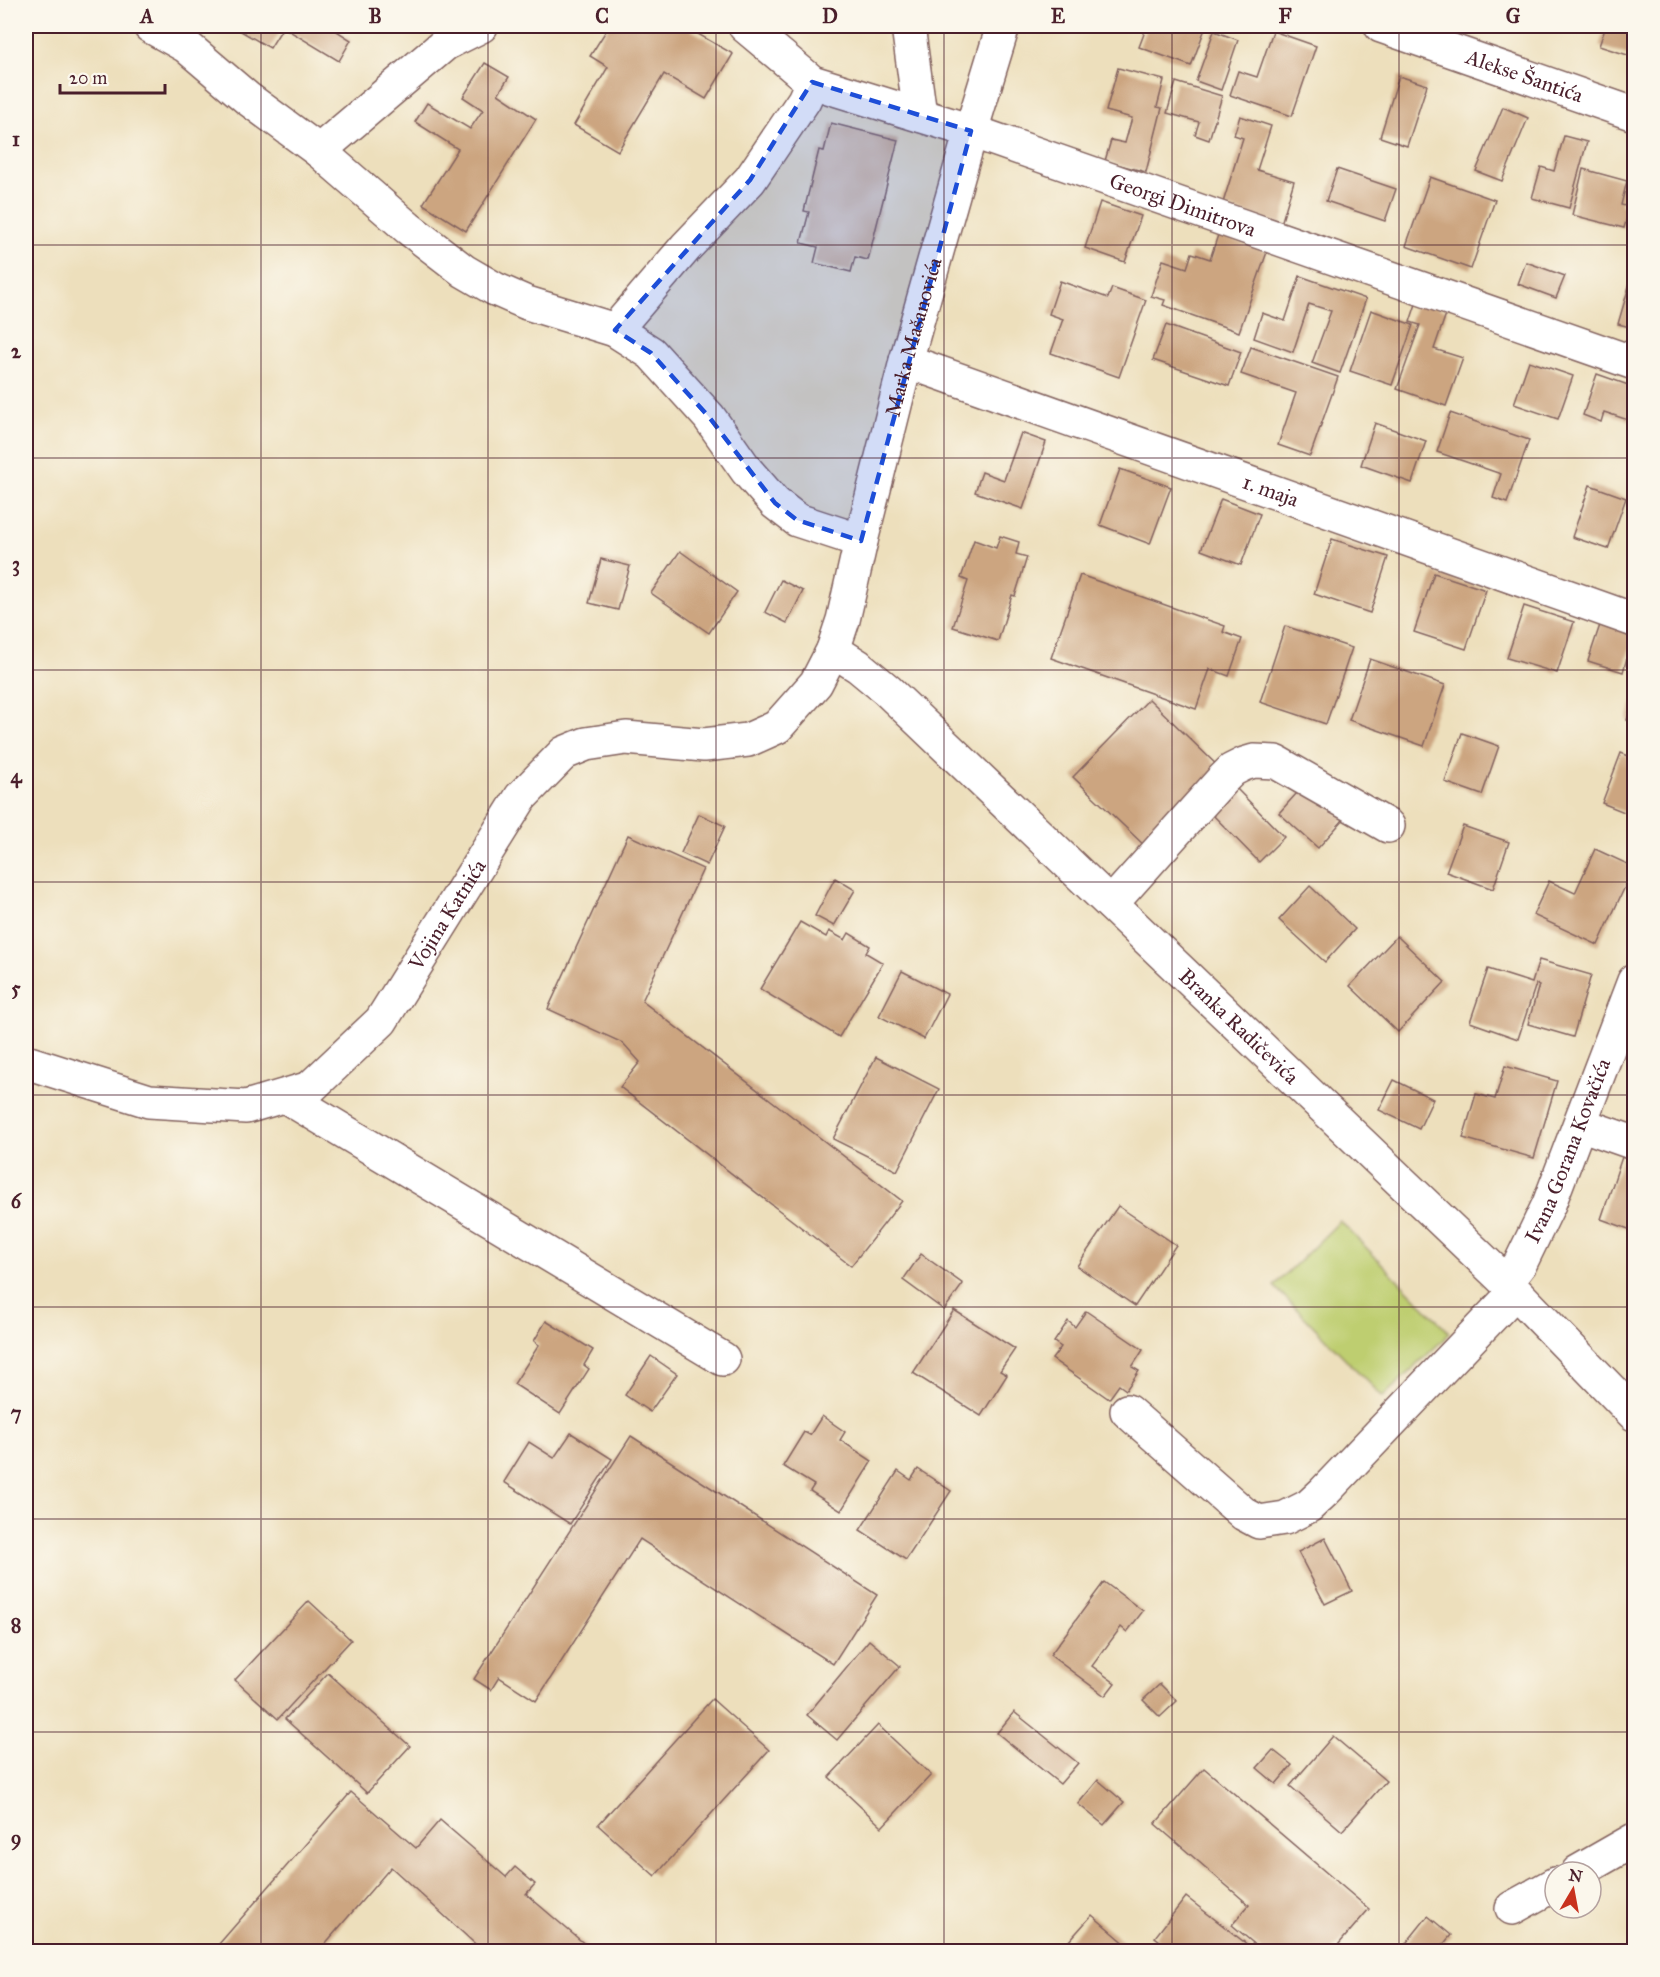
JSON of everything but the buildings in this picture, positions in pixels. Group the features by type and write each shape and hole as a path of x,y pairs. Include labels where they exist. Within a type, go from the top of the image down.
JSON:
{"street":[{"path":"153,26 186,46 247,98 319,151 408,228 464,271 495,290 527,303 615,330 651,353 709,417 747,471 775,503 797,520 861,541"},
{"path":"319,151 445,44 481,26"},
{"name":"Georgi Dimitrova","path":"745,26 812,82 970,131 1635,363"},
{"path":"908,26 920,115"},
{"name":"Marka Mašanovića","path":"833,650 843,620 906,361 970,131 1003,26"},
{"name":"Alekse Šantića","path":"1381,26 1635,114"},
{"path":"615,330 686,247 750,180 804,100 812,82"},
{"name":"1. maja","path":"906,361 1635,620"},
{"name":"Branka Radičevića","path":"833,650 858,666 887,690 1510,1287 1635,1414"},
{"name":"Vojina Katnića","path":"26,1062 149,1101 246,1107 310,1088 381,1021 521,797 564,753 586,744 626,738 704,745 748,740 777,727 816,683 833,650"},
{"path":"1111,904 1222,780 1232,770 1254,761 1276,762 1388,826"},
{"name":"Ivana Gorana Kovačića","path":"1127,1411 1244,1514 1259,1522 1285,1518 1309,1506 1510,1287 1550,1204 1635,981"},
{"path":"285,1096 723,1359"},
{"path":"1580,1124 1635,1143"},
{"path":"1599,1860 1635,1840"},
{"path":"1512,1908 1543,1891"}],"highlighted area":[{"path":"812,82 971,131 861,541 797,520 775,503 709,417 651,353 615,330 750,180"}],"green space":[{"path":"1340,1221 1450,1333 1383,1397 1274,1286"}]}
